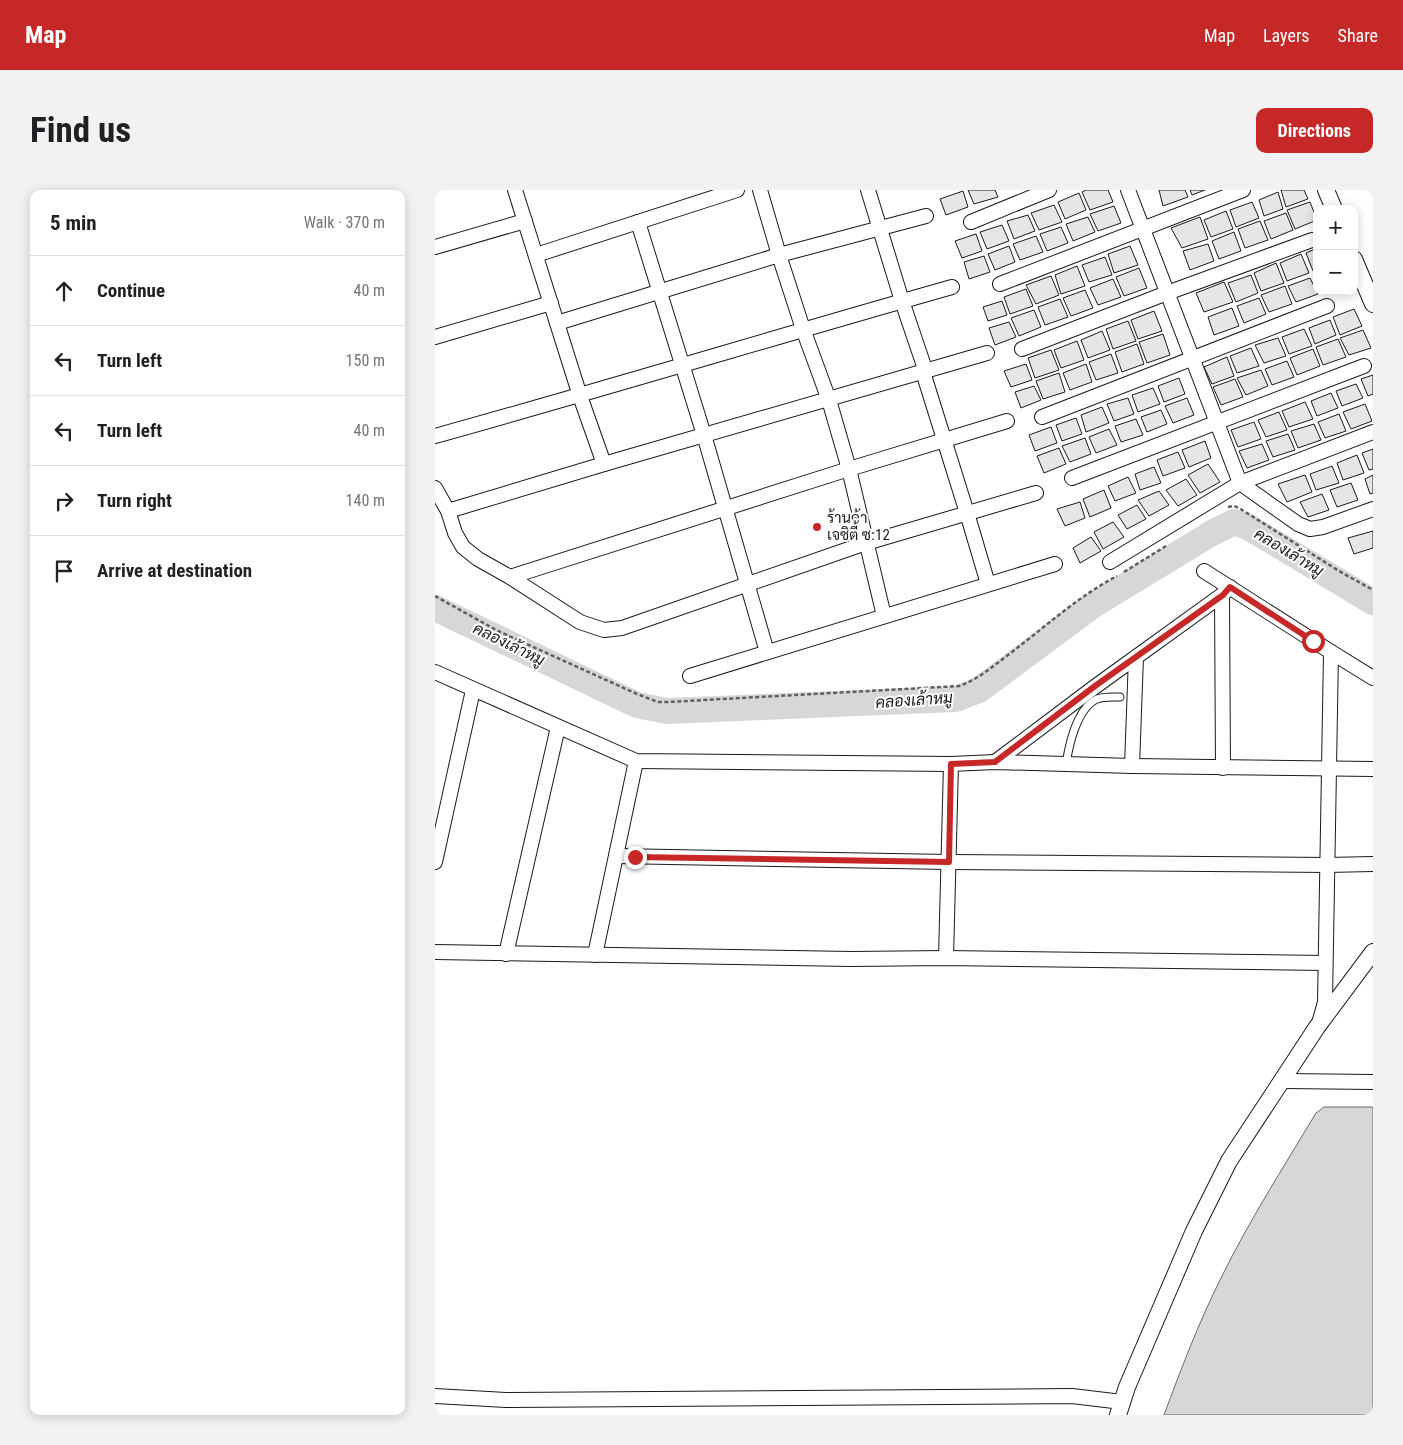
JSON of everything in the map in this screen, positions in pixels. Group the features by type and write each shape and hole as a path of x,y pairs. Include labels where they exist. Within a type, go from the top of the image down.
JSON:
{"street":[{"path":"515,190 603,464"},
{"path":"536,255 737,190"},
{"path":"760,190 803,329 829,400 849,469 884,616"},
{"path":"868,190 988,584"},
{"path":"971,222 1049,190"},
{"path":"1128,190 1240,483 1298,524 1310,529 1323,527 1373,510"},
{"path":"1000,284 1243,190"},
{"path":"1326,190 1332,205"},
{"path":"557,323 779,255 926,216"},
{"path":"435,247 525,221"},
{"path":"639,222 767,652"},
{"path":"1022,349 1312,240"},
{"path":"1358,268 1373,304"},
{"path":"435,436 580,396 803,329 952,287"},
{"path":"435,337 551,303"},
{"path":"1042,417 1327,306"},
{"path":"448,511 603,464 987,353"},
{"path":"1072,478 1364,366"},
{"path":"510,577 849,469 1007,421"},
{"path":"1110,562 1240,483 1373,432"},
{"path":"435,488 448,511 455,533 463,547 478,559 510,577 580,622 604,630 621,628 866,543 1036,493"},
{"path":"690,676 1055,564"},
{"path":"1204,571 1226,591 1373,678"},
{"path":"995,762 1226,591"},
{"path":"1223,768 1226,591"},
{"path":"1317,1027 1325,1002 1331,652"},
{"path":"1132,766 1136,657"},
{"path":"435,672 636,761 951,764 995,762 1223,768 1373,769"},
{"path":"435,862 473,690"},
{"path":"506,954 558,727"},
{"path":"595,955 636,761"},
{"path":"946,958 951,764"},
{"path":"616,856 949,862 1373,864"},
{"path":"435,952 851,959 946,958 1325,963"},
{"path":"435,1396 507,1400 576,1400 1072,1396 1120,1409 1127,1387 1194,1231 1229,1161 1317,1027 1373,952"},
{"path":"1283,1081 1373,1082"}],"lane":[{"path":"1067,764 1073,732 1083,712 1095,700 1102,697 1120,697"}],"path":[{"path":"1221,511 1229,507 1239,508 1339,571 1373,590"},
{"path":"435,596 498,631 658,702 959,686 977,678 1103,583 1139,564 1172,543"}],"shaded area":[{"path":"1324,1107 1373,1107 1373,1415 1164,1415 1198,1329 1232,1257 1316,1113"}],"building":[{"path":"968,190 995,190 998,197 974,204"},
{"path":"1086,190 1108,190 1113,202 1090,210 1082,192"},
{"path":"1159,190 1185,190 1188,197 1163,206"},
{"path":"1190,190 1205,190 1192,195"},
{"path":"1281,190 1304,190 1308,199 1286,207"},
{"path":"963,191 968,207 946,215 940,199"},
{"path":"1278,192 1283,209 1264,216 1259,200"},
{"path":"1079,193 1086,210 1065,219 1058,202"},
{"path":"1252,202 1259,218 1236,227 1230,210"},
{"path":"1310,202 1313,210 1313,222 1295,229 1287,210"},
{"path":"1054,205 1062,222 1039,230 1031,213"},
{"path":"1114,206 1121,223 1098,231 1090,214"},
{"path":"1226,211 1233,229 1211,237 1204,220"},
{"path":"1286,213 1293,230 1271,239 1264,221"},
{"path":"1028,215 1035,231 1014,239 1007,221"},
{"path":"1088,217 1095,232 1073,241 1066,224"},
{"path":"1200,217 1208,239 1182,248 1171,228"},
{"path":"1260,221 1268,240 1245,248 1238,229"},
{"path":"1002,225 1009,241 987,249 980,232"},
{"path":"1061,227 1068,243 1047,251 1040,234"},
{"path":"1234,232 1241,251 1219,259 1212,241"},
{"path":"976,234 982,251 962,258 955,241"},
{"path":"1036,236 1043,252 1020,260 1013,244"},
{"path":"1208,244 1214,261 1190,270 1183,251"},
{"path":"1009,246 1015,262 995,270 988,254"},
{"path":"1130,246 1138,265 1114,273 1108,254"},
{"path":"1313,250 1313,271 1306,253"},
{"path":"1301,254 1309,273 1287,281 1280,263"},
{"path":"984,256 990,272 969,279 964,262"},
{"path":"1105,257 1112,275 1089,282 1082,265"},
{"path":"1276,263 1284,283 1261,291 1254,273"},
{"path":"1077,266 1085,286 1061,294 1055,275"},
{"path":"1139,268 1147,288 1124,296 1116,277"},
{"path":"1251,275 1258,293 1236,302 1228,283"},
{"path":"1051,276 1059,295 1036,304 1026,285"},
{"path":"1310,278 1313,284 1313,295 1315,295 1296,302 1288,286"},
{"path":"1113,279 1121,297 1098,305 1090,288"},
{"path":"1224,282 1233,302 1204,312 1196,293"},
{"path":"1285,286 1292,304 1269,312 1261,295"},
{"path":"1026,289 1033,306 1010,314 1004,297"},
{"path":"1085,290 1093,308 1071,316 1063,298"},
{"path":"1259,298 1266,314 1244,323 1237,306"},
{"path":"1060,299 1068,317 1045,325 1038,307"},
{"path":"1002,301 1007,315 988,321 983,307"},
{"path":"1232,308 1239,326 1214,335 1208,317"},
{"path":"1354,309 1362,326 1340,335 1333,317"},
{"path":"1034,310 1041,327 1019,336 1011,318"},
{"path":"1154,311 1162,331 1138,339 1131,320"},
{"path":"1330,320 1336,335 1315,344 1309,328"},
{"path":"1128,321 1136,341 1113,349 1106,329"},
{"path":"1009,322 1016,337 995,345 989,328"},
{"path":"1304,329 1312,346 1289,354 1282,337"},
{"path":"1363,330 1371,348 1349,355 1340,338"},
{"path":"1102,331 1110,350 1088,358 1081,340"},
{"path":"1163,334 1170,355 1147,363 1139,342"},
{"path":"1278,338 1286,356 1264,363 1255,345"},
{"path":"1338,339 1346,357 1323,365 1316,347"},
{"path":"1077,341 1084,360 1061,368 1054,350"},
{"path":"1137,344 1144,364 1122,372 1115,352"},
{"path":"1251,348 1259,366 1237,373 1230,356"},
{"path":"1313,349 1320,366 1297,375 1290,358"},
{"path":"1051,350 1059,370 1035,378 1028,358"},
{"path":"1111,354 1118,373 1096,380 1089,362"},
{"path":"1227,357 1234,376 1212,384 1204,367"},
{"path":"1287,361 1294,377 1272,385 1265,369"},
{"path":"1026,364 1032,380 1011,387 1004,371"},
{"path":"1086,364 1092,382 1070,390 1063,373"},
{"path":"1261,370 1268,386 1246,395 1237,378"},
{"path":"1059,373 1065,392 1043,399 1036,381"},
{"path":"1373,375 1373,394 1368,396 1361,379"},
{"path":"1179,378 1185,394 1164,402 1158,386"},
{"path":"1235,379 1243,397 1221,405 1213,387"},
{"path":"1356,384 1363,398 1342,406 1336,391"},
{"path":"1034,386 1041,400 1021,408 1015,392"},
{"path":"1153,388 1160,404 1138,412 1132,395"},
{"path":"1331,393 1338,408 1317,416 1311,401"},
{"path":"1128,398 1134,414 1114,421 1107,404"},
{"path":"1187,398 1194,415 1173,423 1165,406"},
{"path":"1305,402 1313,419 1289,427 1282,411"},
{"path":"1365,404 1372,421 1351,429 1343,412"},
{"path":"1102,407 1109,423 1086,432 1081,415"},
{"path":"1161,410 1167,424 1147,432 1141,417"},
{"path":"1279,412 1287,430 1266,437 1258,420"},
{"path":"1339,414 1346,431 1325,438 1318,422"},
{"path":"1076,418 1082,434 1062,441 1056,425"},
{"path":"1136,419 1143,435 1121,442 1115,426"},
{"path":"1254,422 1261,439 1238,447 1231,430"},
{"path":"1314,424 1321,440 1298,448 1291,431"},
{"path":"1051,427 1057,443 1035,451 1029,435"},
{"path":"1109,429 1117,445 1096,453 1089,437"},
{"path":"1288,434 1295,450 1273,457 1266,441"},
{"path":"1085,438 1091,454 1070,462 1062,446"},
{"path":"1205,441 1211,458 1189,467 1182,450"},
{"path":"1262,444 1269,460 1247,468 1239,451"},
{"path":"1059,448 1066,464 1044,473 1037,456"},
{"path":"1373,449 1373,469 1369,470 1362,453"},
{"path":"1178,452 1185,468 1163,476 1157,460"},
{"path":"1357,455 1364,473 1343,480 1337,463"},
{"path":"1208,464 1220,482 1200,493 1188,475"},
{"path":"1332,466 1339,483 1316,490 1310,474"},
{"path":"1154,467 1161,483 1140,490 1135,474"},
{"path":"1305,475 1312,492 1287,502 1278,484"},
{"path":"1373,475 1373,493 1370,494 1365,479"},
{"path":"1128,477 1136,493 1115,501 1108,486"},
{"path":"1186,479 1197,495 1178,506 1166,490"},
{"path":"1351,483 1358,500 1337,507 1330,490"},
{"path":"1104,490 1111,508 1090,517 1083,499"},
{"path":"1159,491 1169,505 1149,516 1138,500"},
{"path":"1322,494 1329,510 1308,517 1300,502"},
{"path":"1080,502 1085,518 1065,526 1057,509"},
{"path":"1137,505 1146,519 1127,529 1118,515"},
{"path":"1113,522 1124,537 1103,549 1094,532"},
{"path":"1373,531 1373,548 1354,554 1348,538"},
{"path":"1091,537 1101,551 1080,563 1073,548"}],"waterway":[{"name":"คลองเล้าหมู","path":"435,608 637,705 667,711 956,699 979,690 1092,606 1212,533 1234,522 1248,527 1373,602"}],"place":[{"name":"ร้านค้า เจซิตี้ ซ.12","path":"817,527"}],"route":[{"path":"635,857 949,862 951,764 995,762 1095,686 1223,595 1230,587 1313,641"}]}
